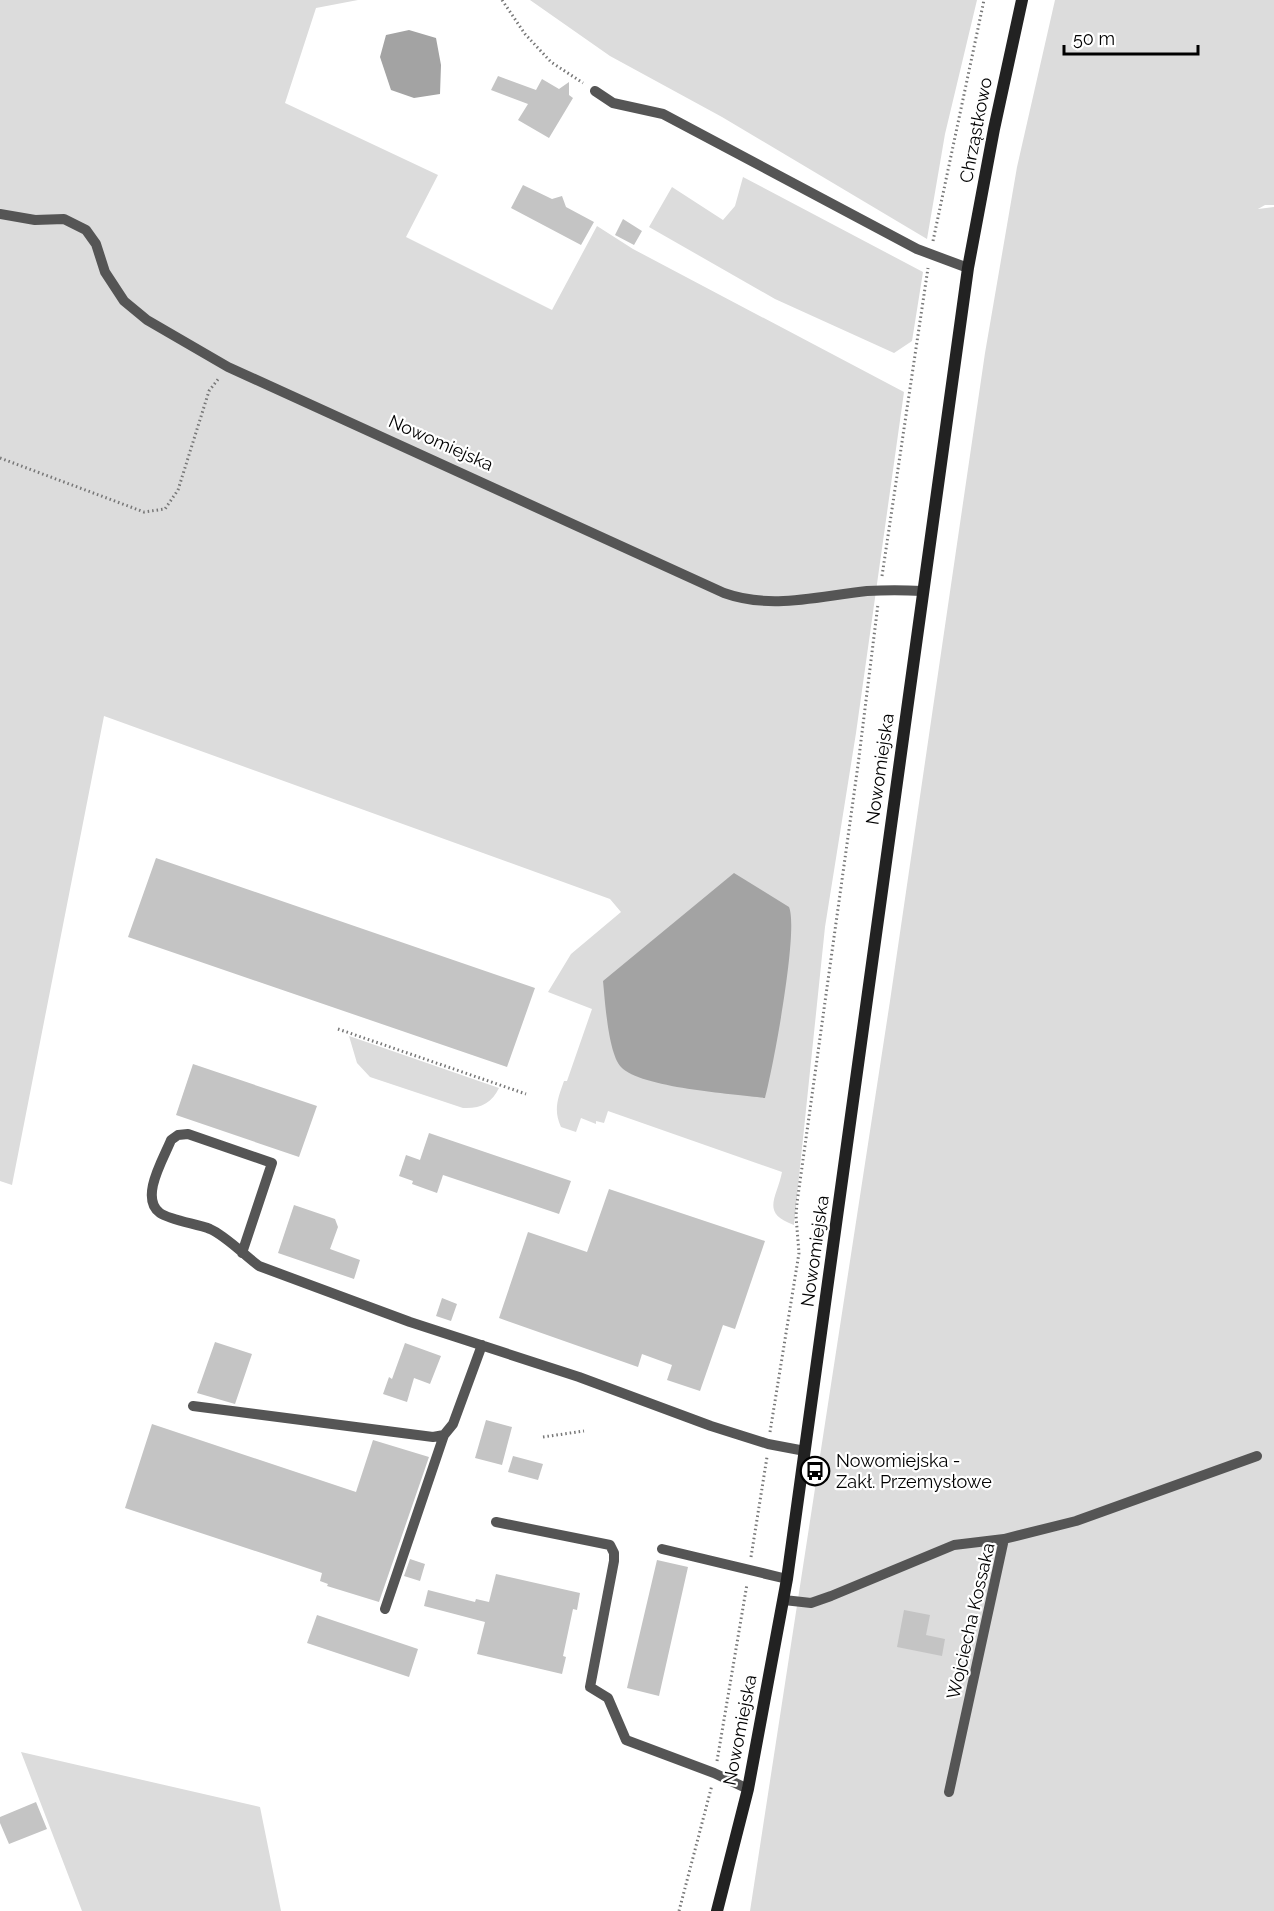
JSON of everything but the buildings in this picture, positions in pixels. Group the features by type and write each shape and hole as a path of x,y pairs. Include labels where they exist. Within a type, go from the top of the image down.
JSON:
{"street":[{"name":"Chrząstkowo","path":"968,268 994,129 1022,0"},
{"name":"Nowomiejska","path":"717,1911 748,1789 788,1579 968,268"}],"lane":[{"path":"595,91 612,103 663,114 916,249 968,268"},
{"name":"Nowomiejska","path":"0,214 35,220 64,219 86,230 96,244 105,272 124,301 147,320 228,367 740,599 785,602 880,591 922,591"},
{"path":"242,1253 272,1163 188,1134 178,1135 171,1140 151,1188 152,1201 160,1213 211,1230 259,1266 410,1322 579,1377 711,1426 768,1443 806,1451"},
{"path":"385,1610 444,1435 453,1424 482,1346"},
{"path":"194,1406 433,1437 444,1435"},
{"name":"Wojciecha Kossaka","path":"949,1792 1004,1539 1076,1521 1257,1456"},
{"path":"496,1522 610,1545 614,1553 614,1561 590,1687 608,1698 626,1740 714,1773 748,1789"},
{"path":"784,1600 811,1603 954,1545 1004,1539"},
{"path":"662,1549 788,1579"}],"path":[{"path":"502,0 525,34 551,62 595,91"},
{"path":"679,1911 714,1773 749,1570 799,1253 797,1203 880,591 930,254 984,0"},
{"path":"0,458 144,512 165,508 178,490 209,391 228,367"},
{"path":"338,1029 526,1094"},
{"path":"543,1437 584,1431"}],"shaded area":[{"path":"0,0 358,0 316,8 285,103 438,175 406,237 552,310 597,226 633,249 904,392 856,733 825,927 794,1225 777,1215 774,1210 773,1204 782,1172 608,1111 604,1123 596,1121 596,1124 581,1118 576,1132 561,1127 557,1115 558,1099 564,1081 567,1081 592,1009 548,992 571,954 621,912 610,899 104,716 12,1185 0,1181"},
{"path":"530,0 977,0 945,134 927,239 722,117 610,56"},
{"path":"1055,0 1274,0 1274,205 1265,205 1258,209 1274,207 1274,1911 750,1911 890,1001 985,353 1017,167"},
{"path":"409,30 436,38 441,65 440,94 414,98 391,90 380,57 386,35"},
{"path":"743,177 923,272 912,341 894,353 775,299 649,227 672,187 723,220 735,206"},
{"path":"734,873 789,907 791,921 791,942 784,1000 765,1098 689,1089 632,1074 621,1067 617,1060 608,1026 603,981"},
{"path":"349,1036 499,1088 493,1098 485,1104 463,1108 370,1077 357,1063"},
{"path":"21,1752 260,1807 281,1911 82,1911"}],"place":[{"name":"Nowomiejska - Zakł. Przemysłowe","path":"815,1471"}]}
